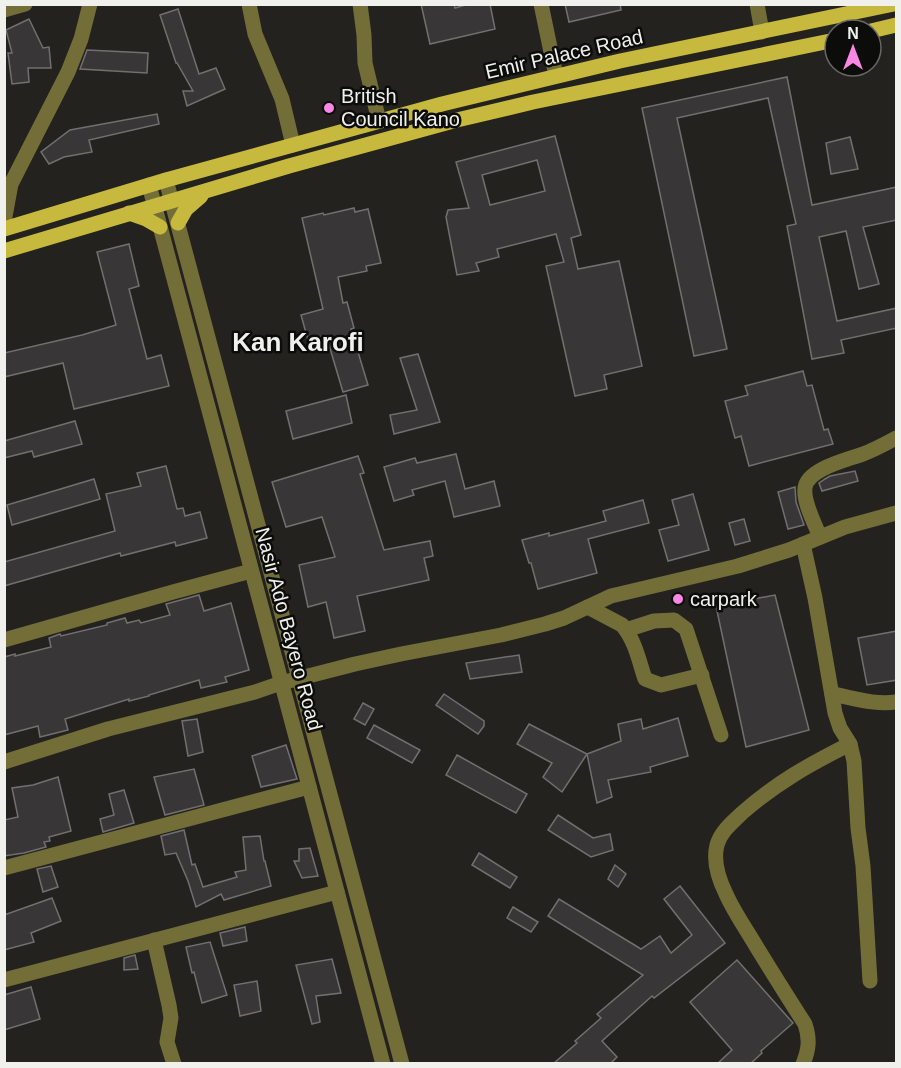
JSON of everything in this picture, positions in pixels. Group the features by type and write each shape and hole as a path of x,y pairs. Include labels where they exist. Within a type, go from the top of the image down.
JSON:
{"main road":[{"name":"Emir Palace Road","path":"4,231 166,180 442,104 556,76 894,4"},
{"name":"Emir Palace Road","path":"7,250 289,166 448,123 533,102 823,42"},
{"path":"442,104 448,123"},
{"path":"178,223 189,205 209,190"},
{"path":"129,213 160,227"}],"street":[{"path":"4,10 26,4"},
{"path":"4,222 11,184 68,72 81,39 90,4"},
{"path":"249,4 255,34 282,99 293,145"},
{"path":"360,4 365,63 379,121"},
{"path":"541,4 556,76"},
{"path":"757,4 762,32"},
{"path":"166,180 402,1064"},
{"name":"Nasir Ado Bayero Road","path":"149,185 383,1064"},
{"path":"4,231 7,250"},
{"path":"820,537 805,497 805,484 808,480 825,468 864,454 897,438"},
{"path":"4,762 108,729 255,692 281,683 400,654 501,635 564,618 611,596 738,566 789,550 845,527 897,513"},
{"path":"803,544 832,694 840,728 850,744 854,761 870,981"},
{"path":"4,640 251,572"},
{"path":"588,607 622,625 626,630 632,640 645,680 661,685 702,675"},
{"path":"626,630 654,621 674,620 686,629 721,735"},
{"path":"832,694 867,702 897,702"},
{"path":"803,1064 808,1050 809,1036 805,1024 725,894 718,872 717,845 724,830 762,795 802,769 850,744"},
{"path":"4,868 309,787"},
{"path":"4,980 337,892"},
{"path":"154,940 170,1005 171,1018 167,1042 174,1064"}],"building":[{"path":"421,4 454,4 455,8 469,4 490,4 495,29 430,44"},
{"path":"565,4 620,4 621,10 569,22"},
{"path":"178,9 199,74 216,68 225,89 187,106 183,91 193,91 176,63 160,15"},
{"path":"29,19 43,48 49,47 51,68 28,68 29,82 12,84 8,53 12,53 6,30"},
{"path":"87,50 148,53 147,73 80,69"},
{"path":"787,77 812,205 897,187 897,220 863,227 879,284 859,289 846,231 819,237 837,321 897,308 897,328 841,340 844,353 812,359 787,226 796,224 768,98 677,118 727,349 694,356 642,108"},
{"path":"157,114 159,124 89,140 92,152 64,157 49,164 41,152 70,130"},
{"path":"555,136 581,235 571,238 578,269 619,261 642,366 604,375 607,389 575,396 546,266 564,262 556,234 497,249 499,257 476,263 479,271 457,275 446,217 448,210 469,208 456,162","holes":["537,160 545,191 490,205 482,175"]},
{"path":"850,137 858,169 831,174 826,143"},
{"path":"354,208 355,212 368,209 381,263 366,266 367,271 338,277 343,303 347,302 354,328 351,329 368,385 343,392 326,335 308,340 301,315 323,309 302,218"},
{"path":"129,244 139,286 129,289 147,359 161,355 169,386 74,409 63,363 4,377 4,353 116,325 97,252"},
{"path":"418,354 440,422 394,434 390,415 417,410 400,358"},
{"path":"803,371 807,386 812,385 824,430 828,429 833,444 749,466 741,436 735,438 725,401 748,395 745,386"},
{"path":"346,395 352,423 293,439 286,411"},
{"path":"75,421 82,444 34,457 32,451 4,458 4,441"},
{"path":"456,454 465,489 494,481 500,506 454,517 445,481 412,490 414,495 394,501 384,467 415,458 417,463"},
{"path":"358,456 364,473 360,474 384,550 430,541 433,556 424,558 429,580 357,596 365,631 334,638 326,602 308,607 299,565 335,557 322,517 286,527 272,482"},
{"path":"166,466 177,509 183,508 185,516 200,512 207,538 176,546 175,542 121,556 120,553 4,586 4,562 115,531 106,494 141,486 137,473"},
{"path":"855,471 858,481 822,491 819,483 825,479"},
{"path":"94,479 100,499 12,525 7,505"},
{"path":"795,487 796,502 804,525 788,529 778,492"},
{"path":"693,494 709,550 668,561 659,530 679,525 672,500"},
{"path":"643,500 649,523 588,539 597,573 538,589 522,540 549,533 549,536 606,521 603,511"},
{"path":"744,519 750,541 735,545 729,523"},
{"path":"199,595 204,611 231,603 249,670 225,677 227,682 201,688 199,680 65,719 68,730 40,737 38,726 4,735 4,657 51,647 49,638 60,634 61,636 107,625 107,623 125,618 127,623 139,620 141,623 170,615 166,604"},
{"path":"775,595 809,730 746,747 716,606"},
{"path":"897,631 897,680 867,685 858,638"},
{"path":"519,655 522,672 470,679 466,663"},
{"path":"444,694 484,721 484,726 478,734 436,705"},
{"path":"363,703 374,709 365,725 354,719"},
{"path":"678,718 688,756 650,767 651,772 608,780 612,797 597,803 587,754 621,741 618,724 641,719 643,729"},
{"path":"197,719 203,752 188,756 182,721"},
{"path":"529,724 587,754 562,792 543,777 552,763 517,744"},
{"path":"374,725 420,750 412,763 367,738"},
{"path":"286,745 297,779 261,787 252,756"},
{"path":"457,755 527,794 516,813 446,775"},
{"path":"194,769 204,805 165,815 154,777"},
{"path":"58,777 71,831 49,837 50,841 44,842 46,847 4,856 4,820 18,817 12,788 33,785"},
{"path":"124,790 134,823 103,832 100,819 114,815 109,794"},
{"path":"558,815 593,838 610,834 613,850 591,857 548,830"},
{"path":"184,830 192,865 195,864 203,887 237,877 235,872 246,870 243,837 260,836 271,886 224,900 221,894 196,907 176,853 165,855 161,836"},
{"path":"310,848 318,876 302,878 294,861 299,861 299,849"},
{"path":"479,853 517,877 510,888 472,865"},
{"path":"615,865 626,874 618,887 608,879"},
{"path":"51,866 58,887 43,892 37,869"},
{"path":"680,886 725,943 654,998 652,996 602,1041 617,1057 610,1064 553,1064 601,1018 597,1014 643,975 548,916 559,899 641,949 660,936 671,953 692,935 664,899"},
{"path":"52,898 61,921 31,933 34,942 4,950 4,915"},
{"path":"513,907 538,922 531,932 507,918"},
{"path":"245,927 247,941 223,946 220,933"},
{"path":"210,942 227,995 202,1003 186,947"},
{"path":"135,955 138,969 124,970 124,958"},
{"path":"332,959 341,993 316,996 320,1022 312,1024 296,965"},
{"path":"737,960 793,1023 761,1051 762,1053 750,1064 717,1064 732,1050 690,1002"},
{"path":"257,981 261,1011 240,1016 234,985"},
{"path":"31,987 40,1019 4,1030 4,995"}],"place":[{"name":"British Council Kano","path":"329,108"},
{"name":"carpark","path":"678,599"}],"district":[{"name":"Kan Karofi","path":"298,342"}]}
